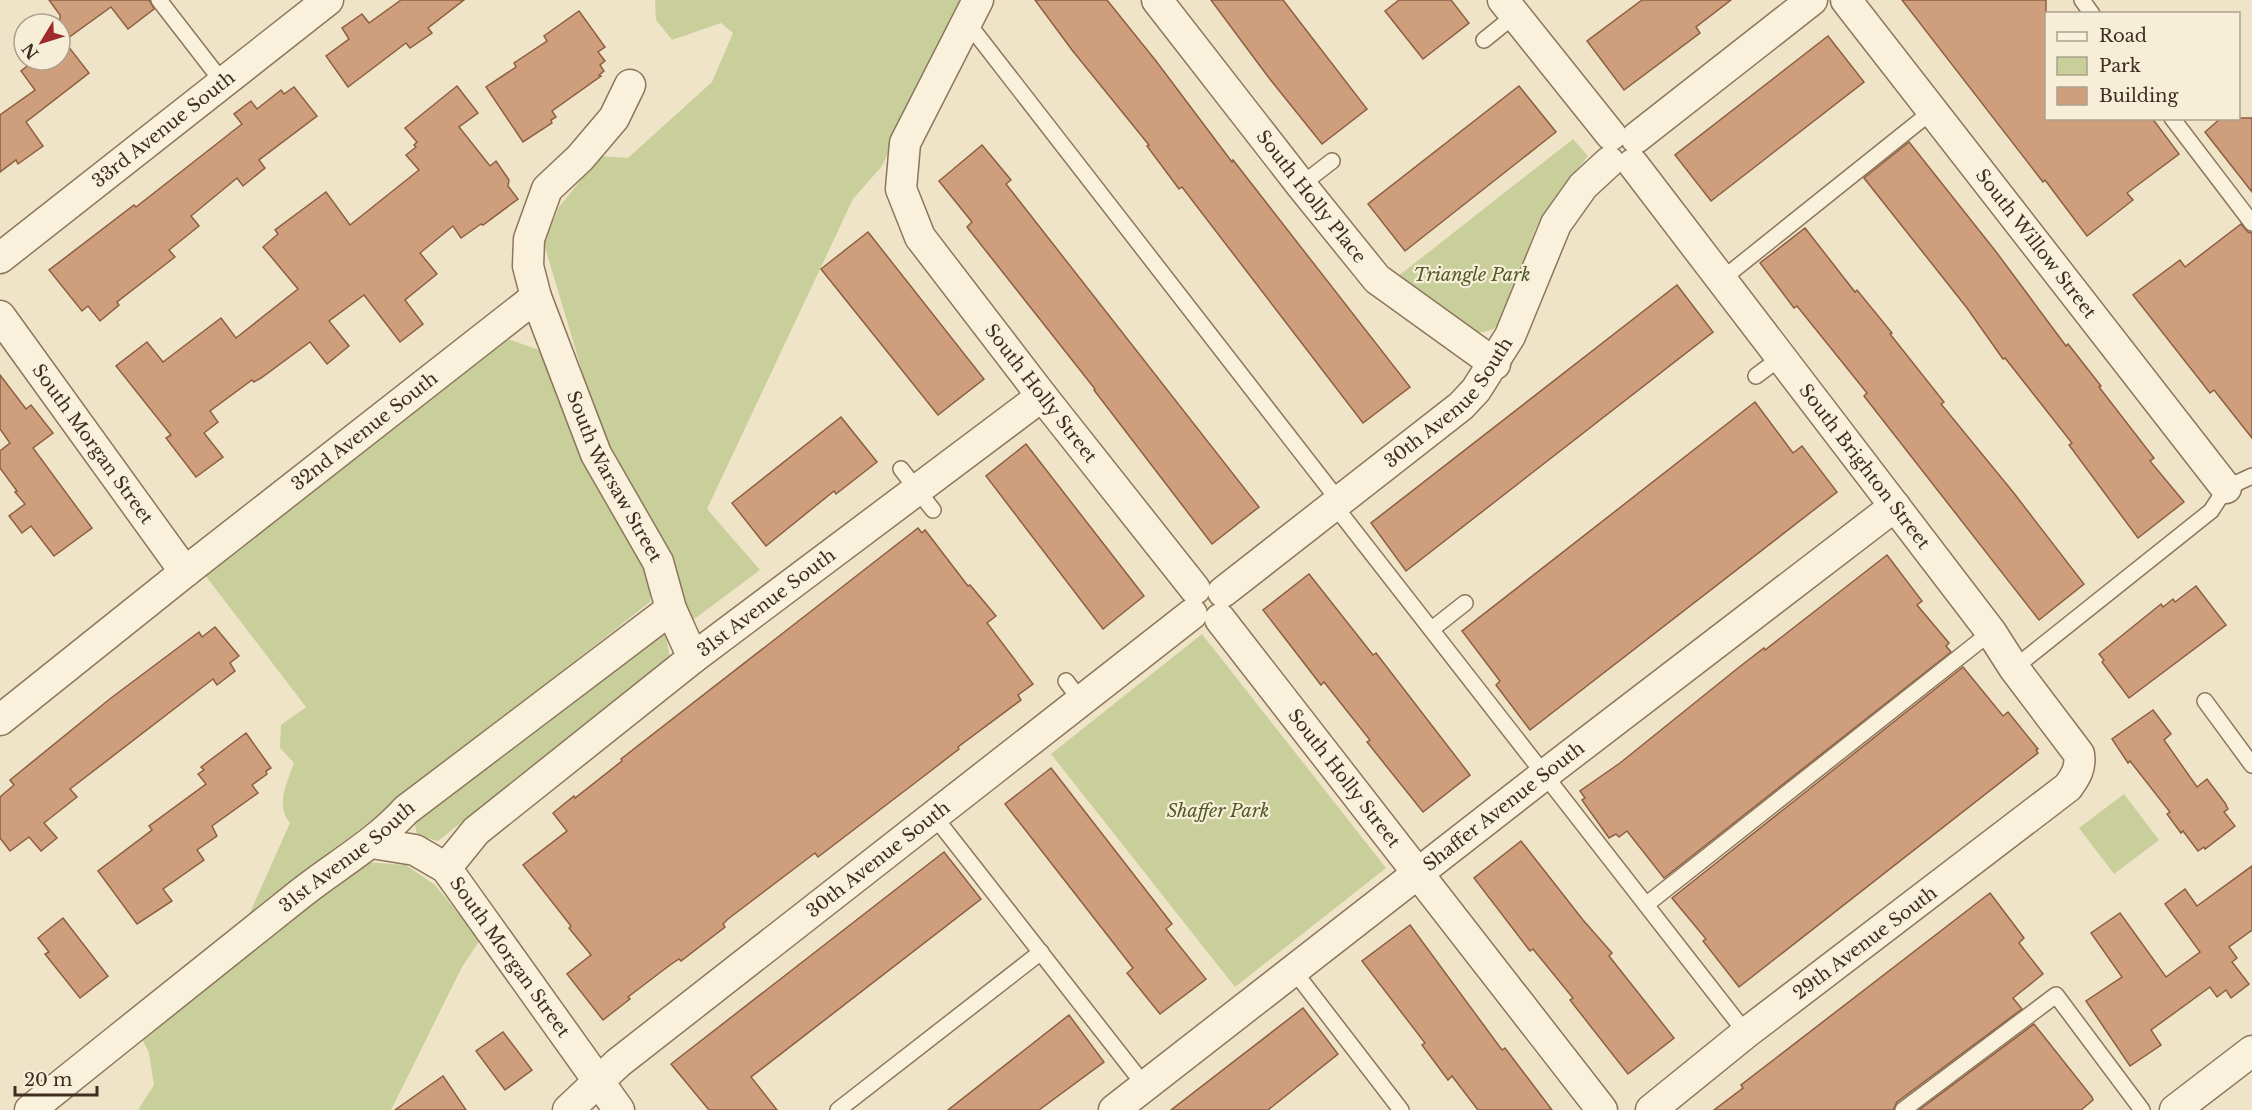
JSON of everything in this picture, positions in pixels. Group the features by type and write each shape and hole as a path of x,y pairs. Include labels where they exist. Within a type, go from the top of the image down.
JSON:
{"street":[{"name":"33rd Avenue South","path":"0,258 328,0"},
{"name":"South Holly Place","path":"1157,0 1377,279 1495,364"},
{"name":"30th Avenue South","path":"568,1110 618,1063 934,816 1074,691 1208,603 1461,406 1495,364 1510,336 1556,224 1583,186 1622,150 1812,0"},
{"name":"South Willow Street","path":"1846,0 1931,112 2239,482"},
{"name":"South Brighton Street","path":"1509,8 1622,150 1991,632 2014,668 2079,754 2080,764 2077,775"},
{"name":"South Holly Street","path":"973,11 905,143 901,189 920,237 1602,1110"},
{"path":"536,297 528,266 529,239 547,189 580,159 614,118 630,86"},
{"name":"32nd Avenue South","path":"0,720 184,572 536,297"},
{"name":"South Warsaw Street","path":"536,297 596,454 658,562 671,609 693,658"},
{"name":"South Morgan Street","path":"0,316 184,572"},
{"name":"31st Avenue South","path":"446,868 476,831 693,658 1042,396"},
{"name":"Shaffer Avenue South","path":"1114,1110 1544,775 1895,506"},
{"name":"31st Avenue South","path":"30,1110 302,892 372,843 388,830 406,810 671,609"},
{"name":"29th Avenue South","path":"1651,1110 1746,1033 2068,788 2077,775"},
{"name":"South Morgan Street","path":"372,843 415,850 446,868 619,1110"},
{"path":"2175,1110 2252,1051"}],"lane":[{"path":"159,0 224,84"},
{"path":"1484,40 1509,8"},
{"path":"973,11 1336,503 1544,775 1746,1033"},
{"path":"1721,280 1931,112"},
{"path":"2174,120 2252,223"},
{"path":"1301,185 1332,161"},
{"path":"1756,376 1780,358"},
{"path":"2014,668 2211,511 2239,482"},
{"path":"1432,629 1465,603"},
{"path":"1647,904 1991,632"},
{"path":"2205,701 2252,765"},
{"path":"934,816 1145,1086"},
{"path":"838,1110 1041,952"},
{"path":"1294,971 1396,1108"},
{"path":"1903,1110 2056,995 2142,1110"}],"green space":[{"path":"655,0 960,0 882,166 853,199 707,509 760,570 693,620 613,460 594,411 544,244 559,207 600,156 628,158 712,82 733,33 721,23 672,40 656,20"},
{"name":"Triangle Park","path":"1573,139 1588,156 1539,222 1509,308 1495,328 1477,333 1397,277"},
{"path":"508,339 545,352 650,580 650,602 248,917 290,823 283,808 283,801 294,763 280,748 281,725 306,707 205,575"},
{"path":"664,627 670,657 438,841 417,835 414,820"},
{"name":"Shaffer Park","path":"1202,634 1386,868 1235,987 1051,754"},
{"path":"2124,794 2159,840 2114,874 2079,828"},
{"path":"365,862 406,865 435,885 480,940 462,967 391,1110 138,1110 154,1085 149,1053 141,1037"}],"building":[{"path":"49,0 149,0 154,9 128,29 111,7 72,35 72,12 58,12"},
{"path":"401,0 464,0 428,28 432,33 410,48 406,43 348,87 326,56 349,39 342,28 362,14 369,23"},
{"path":"1035,0 1107,0 1410,387 1363,423 1182,187 1179,189 1147,146 1149,145 1072,50"},
{"path":"1211,0 1283,0 1367,109 1322,144"},
{"path":"1399,0 1451,0 1469,23 1423,59 1385,11"},
{"path":"1642,0 1731,0 1696,27 1700,33 1624,90 1587,41"},
{"path":"1902,0 2046,0 2045,120 2154,120 2179,154 2127,193 2133,200 2087,236 2045,180 2043,182"},
{"path":"579,11 605,47 598,52 605,61 600,65 604,71 599,75 601,76 552,111 556,117 551,120 552,123 523,142 486,87 516,67 514,63 547,41 544,36"},
{"path":"1828,36 1864,82 1711,201 1675,155"},
{"path":"72,51 89,73 26,122 43,146 18,164 16,160 0,172 0,115 35,90 22,72 72,72"},
{"path":"457,86 478,113 459,127 490,166 496,161 509,180 508,186 518,199 461,238 453,226 420,253 437,274 405,300 423,324 400,342 364,295 329,321 349,346 327,364 310,342 261,378 254,382 252,380 210,411 218,422 204,433 223,457 196,477 166,438 171,435 116,366 147,342 163,362 221,318 236,338 298,289 263,247 278,234 275,230 326,192 350,225 419,170 406,155 416,147 414,145 417,142 405,128"},
{"path":"1519,86 1556,132 1405,251 1368,204"},
{"path":"294,87 317,116 259,160 265,168 243,186 237,178 191,216 199,226 169,250 175,257 117,302 119,305 100,321 88,306 82,311 49,270 134,205 136,207 242,124 234,114 251,101 257,109 281,90 284,94"},
{"path":"2252,118 2252,192 2205,132 2219,120"},
{"path":"1909,142 1997,253 2066,346 2068,344 2101,386 2099,387 2154,458 2150,461 2184,502 2138,538 2069,445 2072,443 2005,358 2003,359 1967,308 1864,178"},
{"path":"982,145 1011,180 1006,184 1259,507 1212,544 1095,389 967,227 972,222 939,181"},
{"path":"2241,224 2252,233 2252,438 2214,390 2210,393 2133,295 2180,260 2185,267"},
{"path":"1805,228 1855,292 1857,290 1892,333 1890,334 1944,402 1941,404 2084,584 2039,620 1864,396 1867,393 1797,306 1794,308 1760,263"},
{"path":"868,232 984,379 938,415 821,269"},
{"path":"1677,285 1713,332 1406,571 1371,523"},
{"path":"0,375 26,409 31,405 53,433 33,448 92,528 54,556 31,526 22,533 9,516 25,504 0,468 0,451 10,443 0,429"},
{"path":"1755,402 1793,453 1802,446 1837,492 1530,730 1496,685 1500,681 1462,631"},
{"path":"841,417 877,462 836,494 834,491 766,546 732,503"},
{"path":"1026,444 1144,596 1103,629 986,476"},
{"path":"918,528 922,533 925,530 968,586 970,585 996,616 987,623 1033,684 1018,695 1021,700 958,747 959,749 818,857 815,853 728,919 723,924 725,927 681,961 679,959 670,965 628,997 630,999 603,1020 567,974 591,955 523,865 567,831 553,813"},
{"path":"1887,555 1922,601 1917,605 1949,643 1946,646 1951,652 1664,878 1627,831 1619,837 1616,834 1609,838 1582,800 1585,798 1580,791 1620,763 1738,668 1764,648 1765,650"},
{"path":"1309,574 1373,655 1376,653 1470,775 1423,812 1367,742 1370,740 1324,682 1321,685 1263,610"},
{"path":"2196,586 2226,625 2129,698 2102,662 2104,660 2099,654 2161,604 2163,607 2173,599 2175,602"},
{"path":"215,627 239,656 230,663 235,671 217,685 213,679 70,789 77,797 44,823 57,838 41,851 29,837 10,851 0,838 0,797 14,785 10,780 111,698 199,632 202,637"},
{"path":"1963,667 2003,716 2008,712 2038,749 2036,750 2038,753 1739,987 1703,941 1706,939 1672,898"},
{"path":"2153,710 2171,734 2164,740 2197,787 2207,779 2225,803 2228,809 2224,812 2235,826 2205,849 2204,847 2198,851 2183,831 2181,833 2167,814 2170,812 2130,761 2128,763 2112,739"},
{"path":"246,733 271,768 266,771 267,774 252,785 258,793 212,826 217,836 197,850 204,860 163,889 172,901 137,924 98,871 152,830 149,826 206,784 198,774 204,770 201,767"},
{"path":"1051,768 1172,924 1166,929 1206,979 1160,1014 1127,973 1133,968 1005,804"},
{"path":"1521,841 1612,953 1609,956 1674,1038 1628,1074 1570,1000 1573,998 1533,949 1530,951 1474,878"},
{"path":"944,852 981,899 751,1077 777,1110 709,1110 671,1064"},
{"path":"2252,866 2252,930 2229,947 2237,958 2232,962 2249,984 2231,998 2226,990 2217,997 2210,987 2151,1030 2161,1045 2130,1066 2086,1001 2122,977 2091,933 2120,913 2166,977 2200,952 2165,904 2185,889 2197,906"},
{"path":"1990,893 2024,938 2019,943 2043,974 2013,998 2022,1009 1897,1102 1893,1110 1714,1110 1743,1088 1741,1085"},
{"path":"63,918 108,976 80,998 45,954 49,952 38,938"},
{"path":"1410,925 1502,1050 1505,1048 1552,1110 1478,1110 1452,1076 1448,1080 1422,1045 1425,1043 1362,961"},
{"path":"1303,1008 1338,1054 1268,1110 1171,1110"},
{"path":"1069,1015 1104,1062 1039,1110 948,1110"},
{"path":"2034,1024 2092,1097 2093,1100 2081,1110 1919,1110"},
{"path":"503,1032 532,1070 505,1090 476,1051"},
{"path":"443,1076 466,1110 395,1110"}]}
